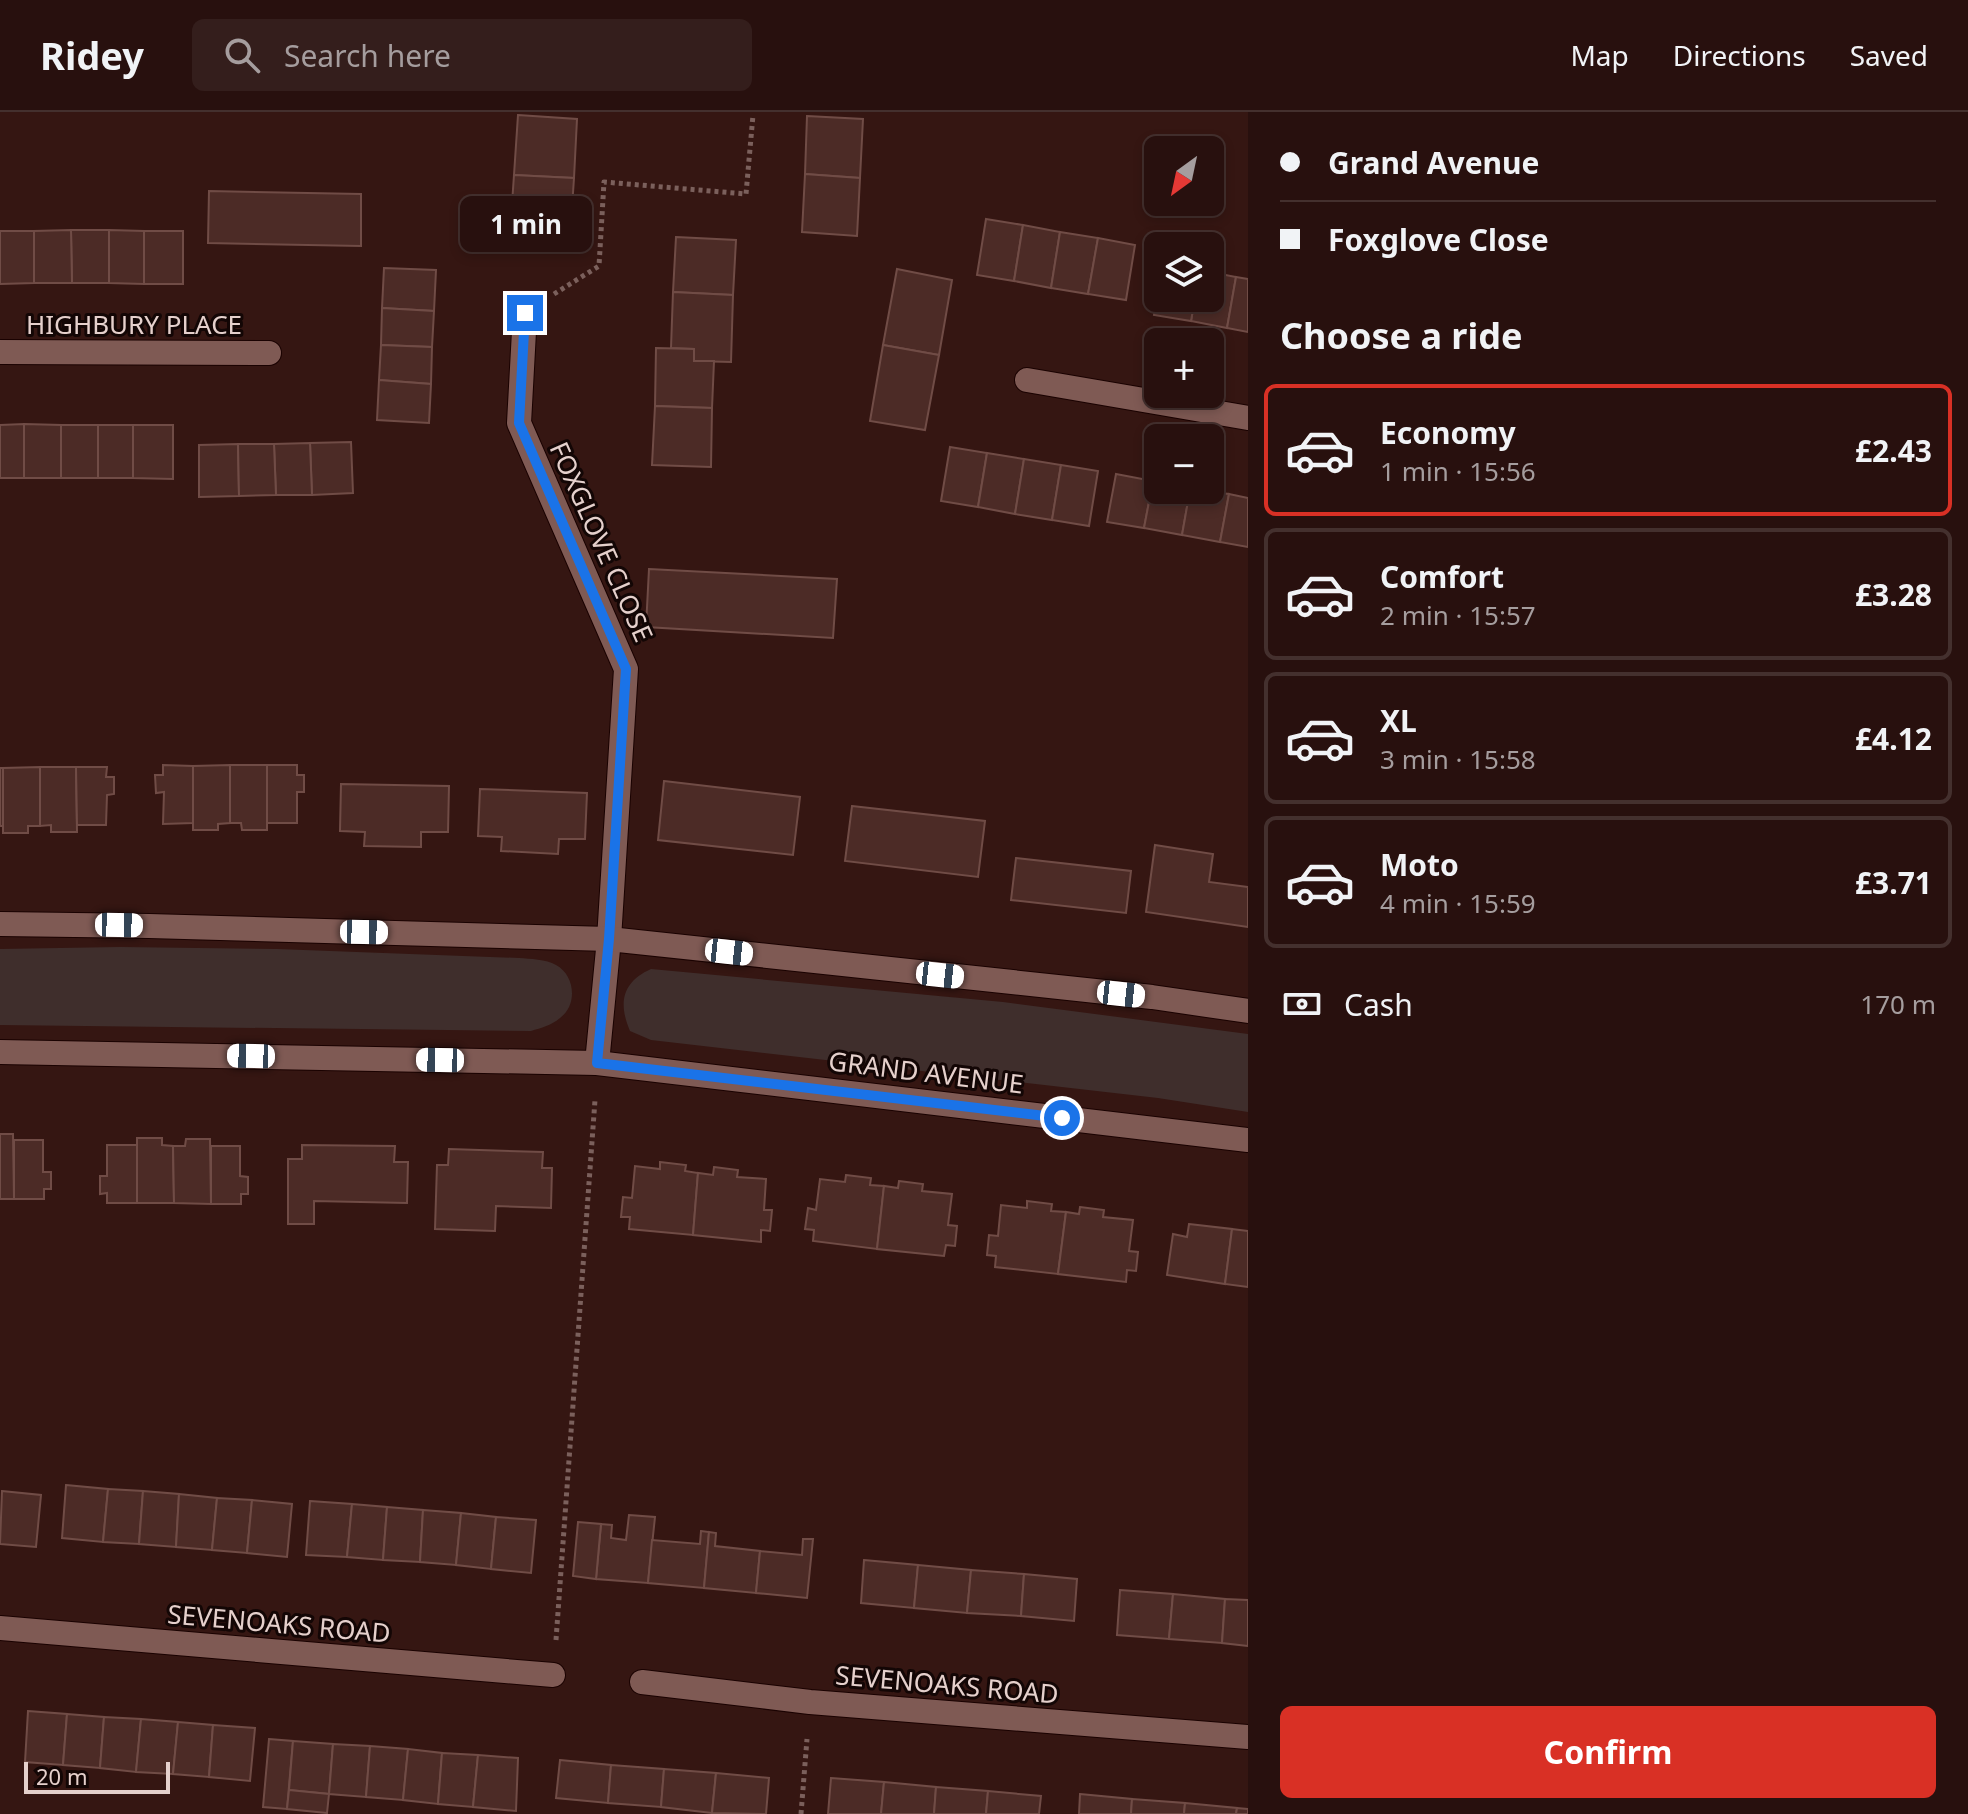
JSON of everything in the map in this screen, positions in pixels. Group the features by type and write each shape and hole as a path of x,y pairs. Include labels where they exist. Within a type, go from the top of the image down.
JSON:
{"street":[{"name":"FOXGLOVE CLOSE","path":"525,313 519,423 626,669 609,939"},
{"name":"HIGHBURY PLACE","path":"0,352 269,353"},
{"path":"1027,380 1248,418"},
{"path":"0,924 609,939 1152,997 1248,1011"},
{"path":"597,1063 609,939"},
{"name":"GRAND AVENUE","path":"0,1052 597,1063 1248,1140"},
{"name":"SEVENOAKS ROAD","path":"0,1628 553,1675"},
{"name":"SEVENOAKS ROAD","path":"642,1682 810,1702 1248,1737"}],"path":[{"path":"525,313 599,266 604,182 746,194 753,115"},
{"path":"553,1675 597,1063"},
{"path":"801,1814 810,1702"}],"shaded area":[{"path":"0,949 277,949 538,960 552,963 562,970 570,983 572,998 570,1006 560,1018 531,1031 0,1025"},
{"path":"651,969 1003,1002 1248,1034 1248,1112 1158,1098 651,1040 630,1031 624,1003 628,987"}],"building":[{"path":"518,115 577,119 574,178 514,175"},
{"path":"807,116 863,119 860,178 805,174"},
{"path":"805,174 860,178 857,236 802,232"},
{"path":"514,175 574,178 570,237 510,233"},
{"path":"209,191 361,194 361,246 208,243"},
{"path":"986,219 1023,225 1014,281 977,275"},
{"path":"1023,225 1060,232 1051,288 1014,281"},
{"path":"71,230 109,230 109,283 72,283"},
{"path":"71,230 72,283 34,283 34,231"},
{"path":"109,230 144,231 144,284 109,283"},
{"path":"0,231 34,231 34,283 0,284"},
{"path":"144,231 183,231 183,284 144,284"},
{"path":"1060,232 1098,238 1088,294 1051,288"},
{"path":"676,237 736,240 733,295 673,292"},
{"path":"1098,238 1135,245 1126,300 1088,294"},
{"path":"384,268 436,270 434,311 382,308"},
{"path":"897,269 952,280 939,355 883,345"},
{"path":"1224,275 1236,277 1227,328 1191,321 1193,312 1224,312"},
{"path":"1236,277 1248,279 1248,332 1227,328"},
{"path":"673,292 733,295 731,362 694,361 694,349 671,348"},
{"path":"382,308 434,311 432,347 381,345"},
{"path":"1154,312 1193,312 1191,321 1154,315"},
{"path":"381,345 432,347 431,384 379,380"},
{"path":"883,345 939,355 925,430 870,421"},
{"path":"656,348 694,349 694,361 714,361 712,408 655,406"},
{"path":"379,380 431,384 429,423 377,420"},
{"path":"655,406 712,408 711,467 652,465"},
{"path":"24,424 24,478 0,478 0,425"},
{"path":"24,424 61,425 61,478 24,478"},
{"path":"61,425 98,425 98,478 61,478"},
{"path":"98,425 133,425 133,478 98,478"},
{"path":"133,425 173,425 173,479 133,478"},
{"path":"351,442 353,493 312,495 310,443"},
{"path":"310,443 312,495 276,495 274,444"},
{"path":"238,444 239,496 199,497 199,445"},
{"path":"238,444 274,444 276,495 239,496"},
{"path":"950,447 987,453 978,507 941,501"},
{"path":"987,453 1024,459 1015,514 978,507"},
{"path":"1024,459 1061,465 1052,520 1015,514"},
{"path":"1061,465 1098,471 1089,526 1052,520"},
{"path":"1116,474 1144,479 1144,504 1149,504 1144,528 1107,522"},
{"path":"1224,493 1229,494 1220,542 1182,535 1188,504 1224,504"},
{"path":"1229,494 1248,498 1248,547 1220,542"},
{"path":"1149,504 1188,504 1182,535 1144,528"},
{"path":"649,569 837,579 833,638 646,627"},
{"path":"163,765 193,766 193,823 163,824 164,792 156,793 155,775 163,775"},
{"path":"230,765 267,765 267,830 242,830 241,823 230,823"},
{"path":"230,765 230,823 218,824 218,830 193,830 193,766"},
{"path":"267,765 297,765 297,775 304,775 304,792 297,792 297,823 267,823"},
{"path":"40,767 76,767 77,832 51,832 51,825 40,826"},
{"path":"40,767 40,826 28,826 28,833 3,833 3,768"},
{"path":"76,767 107,767 106,777 114,777 114,794 107,795 106,825 77,825"},
{"path":"0,768 3,768 3,826 0,826"},
{"path":"664,781 800,797 793,855 658,840"},
{"path":"341,784 449,786 448,832 421,832 421,847 364,846 365,832 340,831"},
{"path":"480,789 587,793 585,839 559,839 558,854 501,851 502,837 478,836"},
{"path":"852,806 985,821 978,877 845,861"},
{"path":"1155,845 1213,854 1209,882 1248,887 1248,927 1146,912"},
{"path":"1016,858 1131,871 1126,913 1011,900"},
{"path":"0,1134 13,1134 14,1199 0,1199"},
{"path":"137,1138 162,1138 162,1145 173,1146 174,1203 137,1203"},
{"path":"186,1139 210,1139 211,1204 174,1203 173,1146 185,1146"},
{"path":"14,1140 43,1140 43,1172 51,1172 51,1189 44,1189 44,1199 14,1199"},
{"path":"107,1145 137,1145 137,1203 107,1203 107,1193 100,1194 100,1176 107,1176"},
{"path":"302,1145 395,1146 394,1162 408,1162 407,1203 314,1201 314,1224 288,1224 288,1159 302,1159"},
{"path":"211,1146 240,1146 240,1176 248,1177 248,1194 241,1194 241,1204 211,1204"},
{"path":"449,1149 543,1152 542,1168 552,1168 551,1208 496,1206 495,1231 435,1229 437,1165 448,1165"},
{"path":"660,1162 686,1165 685,1171 698,1173 693,1235 629,1229 630,1217 621,1217 623,1197 632,1198 635,1166 660,1169"},
{"path":"714,1167 738,1170 737,1177 766,1179 764,1210 772,1210 770,1231 761,1230 761,1242 693,1235 698,1173 713,1175"},
{"path":"846,1175 871,1178 870,1185 884,1186 877,1249 813,1241 814,1230 805,1229 808,1208 816,1210 820,1179 845,1182"},
{"path":"899,1181 923,1184 922,1191 952,1194 948,1225 957,1226 955,1246 946,1245 944,1256 877,1249 884,1186 898,1188"},
{"path":"1027,1201 1052,1204 1051,1211 1066,1212 1058,1274 995,1267 996,1256 987,1255 989,1235 998,1236 1001,1205 1027,1208"},
{"path":"1080,1207 1104,1210 1103,1217 1133,1220 1129,1251 1138,1252 1136,1271 1127,1270 1126,1282 1058,1274 1066,1212 1079,1214"},
{"path":"1189,1224 1232,1229 1225,1284 1167,1275 1173,1234 1187,1237"},
{"path":"1232,1229 1248,1231 1248,1287 1225,1284"},
{"path":"66,1485 108,1489 103,1542 62,1538"},
{"path":"108,1489 143,1491 139,1544 103,1542"},
{"path":"2,1491 41,1495 36,1547 0,1544"},
{"path":"143,1491 179,1494 176,1547 139,1544"},
{"path":"179,1494 217,1498 212,1550 176,1547"},
{"path":"217,1498 252,1500 247,1553 212,1550"},
{"path":"252,1500 292,1504 287,1557 247,1553"},
{"path":"310,1501 352,1504 347,1557 306,1555"},
{"path":"352,1504 387,1507 383,1560 347,1557"},
{"path":"387,1507 423,1510 420,1562 383,1560"},
{"path":"423,1510 461,1513 456,1565 420,1562"},
{"path":"461,1513 496,1517 491,1569 456,1565"},
{"path":"629,1515 655,1517 648,1583 596,1579 601,1524 612,1525 611,1538 626,1540"},
{"path":"496,1517 536,1520 531,1573 491,1569"},
{"path":"578,1522 601,1524 596,1579 573,1576"},
{"path":"701,1531 709,1532 704,1588 648,1583 652,1540 700,1544"},
{"path":"709,1532 716,1533 715,1546 760,1551 756,1593 704,1588"},
{"path":"803,1539 813,1539 807,1598 756,1593 760,1551 802,1555"},
{"path":"864,1560 918,1565 914,1608 861,1603"},
{"path":"918,1565 971,1570 967,1613 914,1608"},
{"path":"971,1570 1024,1574 1021,1616 967,1613"},
{"path":"1024,1574 1077,1579 1074,1621 1021,1616"},
{"path":"1120,1590 1173,1594 1169,1639 1117,1635"},
{"path":"1173,1594 1225,1599 1222,1643 1169,1639"},
{"path":"1225,1599 1248,1600 1248,1646 1222,1643"},
{"path":"28,1711 67,1714 63,1765 25,1762"},
{"path":"67,1714 104,1717 100,1768 63,1765"},
{"path":"104,1717 141,1719 136,1772 100,1768"},
{"path":"141,1719 178,1722 173,1774 136,1772"},
{"path":"178,1722 213,1725 209,1777 173,1774"},
{"path":"213,1725 255,1728 250,1781 209,1777"},
{"path":"269,1739 293,1741 287,1809 263,1807"},
{"path":"293,1741 333,1744 329,1794 289,1790"},
{"path":"333,1744 370,1746 366,1797 329,1794"},
{"path":"370,1746 408,1749 403,1800 366,1797"},
{"path":"408,1749 442,1753 438,1804 403,1800"},
{"path":"442,1753 478,1755 473,1807 438,1804"},
{"path":"478,1755 518,1758 516,1811 473,1807"},
{"path":"560,1760 611,1765 608,1803 556,1798"},
{"path":"611,1765 664,1769 661,1807 608,1803"},
{"path":"664,1769 716,1773 712,1813 661,1807"},
{"path":"716,1773 769,1778 766,1814 712,1813"},
{"path":"831,1778 884,1782 881,1814 828,1814"},
{"path":"884,1782 936,1787 934,1814 881,1814"},
{"path":"936,1787 988,1791 986,1814 934,1814"},
{"path":"289,1790 329,1794 327,1813 287,1809"},
{"path":"988,1791 1041,1796 1039,1814 986,1814"},
{"path":"1080,1794 1132,1799 1131,1814 1079,1814"},
{"path":"1132,1799 1185,1803 1184,1814 1131,1814"},
{"path":"1185,1803 1237,1808 1236,1814 1184,1814"},
{"path":"1237,1808 1248,1809 1248,1814 1236,1814"}],"route":[{"path":"525,313 519,423 626,669 609,939 597,1063 1062,1118"}]}
